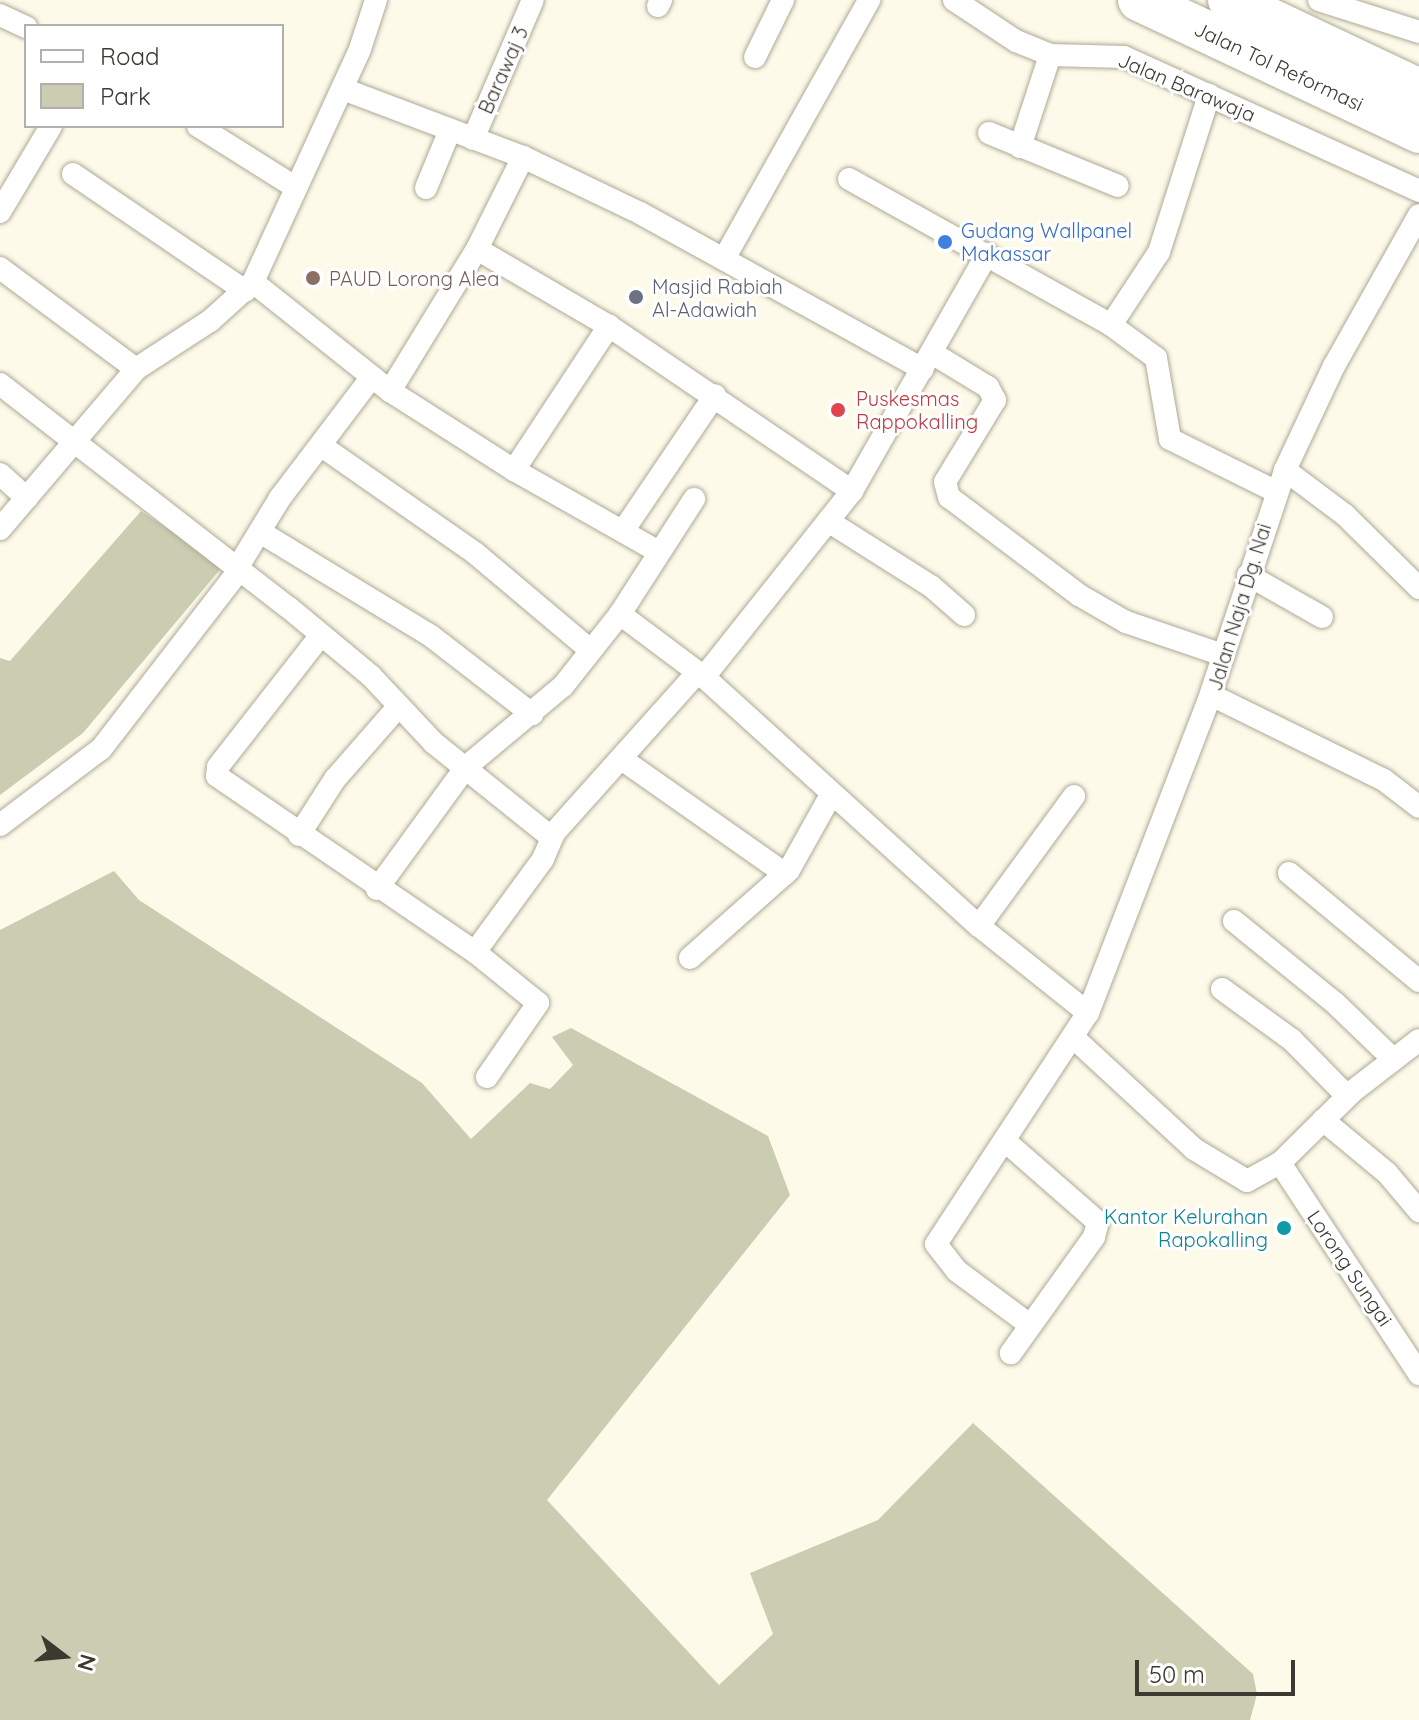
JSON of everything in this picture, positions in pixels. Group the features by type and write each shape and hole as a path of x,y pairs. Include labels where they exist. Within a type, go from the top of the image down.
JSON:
{"highway":[{"name":"Jalan Tol Reformasi","path":"1139,0 1419,132"},
{"name":"Jalan Tol Reformasi","path":"1229,0 1419,90"}],"street":[{"path":"0,529 136,369 210,321 249,286 343,89 376,0"},
{"name":"Barawaj 3","path":"473,139 533,0"},
{"path":"755,57 783,0"},
{"path":"725,257 869,0"},
{"name":"Jalan Barawaja","path":"954,0 1016,41 1050,55 1124,57 1419,191"},
{"path":"1319,0 1419,32"},
{"path":"0,15 24,26"},
{"path":"1020,147 1050,55"},
{"path":"343,89 523,157 928,361 988,387 995,400 945,482 949,497 1103,608 1148,631 1223,655"},
{"path":"1111,325 1159,252 1209,95"},
{"path":"0,212 50,128"},
{"path":"201,128 295,187"},
{"path":"426,188 450,130"},
{"path":"989,133 1118,186"},
{"path":"0,825 101,749 237,571 293,480 381,384 477,249 523,157"},
{"path":"73,174 249,286 381,384 514,470 657,551"},
{"path":"849,179 1111,325 1156,358 1170,439 1277,492"},
{"name":"Jalan Naja Dg. Nai","path":"1030,1325 957,1271 936,1247 1075,1039 1088,1013 1211,695 1285,470 1334,366 1419,215"},
{"path":"477,249 609,326 715,395 852,491"},
{"path":"475,952 543,859 552,838 701,675 852,491 987,254"},
{"path":"0,268 136,369"},
{"path":"514,470 609,326"},
{"path":"0,384 74,445 321,635 466,767 552,838"},
{"path":"623,531 715,395"},
{"path":"323,447 475,553 590,650"},
{"path":"1285,470 1345,515 1419,588"},
{"path":"0,474 27,498"},
{"path":"377,889 466,767 563,686 620,614 657,551 694,499"},
{"path":"828,521 931,586 964,615"},
{"path":"260,532 431,636 532,714"},
{"path":"1248,575 1322,617"},
{"path":"620,614 701,675 979,926 1088,1013"},
{"path":"321,635 216,772 299,835 475,952 538,1007 487,1077"},
{"path":"1211,695 1332,759 1384,780 1419,807"},
{"path":"299,835 335,779 398,707"},
{"path":"623,760 785,874"},
{"path":"690,958 785,874 831,795"},
{"path":"979,926 1074,796"},
{"path":"1289,873 1419,981"},
{"path":"1234,921 1335,1003 1392,1058"},
{"path":"1222,989 1292,1040 1347,1096"},
{"path":"1075,1039 1194,1149 1239,1179 1247,1181 1280,1163 1347,1096 1419,1040"},
{"path":"1323,1120 1387,1173 1419,1211"},
{"path":"1005,1141 1098,1222 1094,1237 1011,1353"},
{"name":"Lorong Sungai","path":"1280,1163 1419,1374"}],"green space":[{"path":"141,511 223,566 83,733 0,795 0,658 10,661"},
{"path":"114,871 139,900 422,1083 471,1139 530,1083 550,1089 573,1065 552,1037 571,1028 768,1136 790,1195 547,1500 719,1685 773,1634 750,1573 878,1520 973,1423 1253,1674 1257,1694 1250,1720 0,1720 0,930"}],"place":[{"name":"Gudang Wallpanel Makassar","path":"945,242"},
{"name":"PAUD Lorong Alea","path":"313,278"},
{"name":"Masjid Rabiah Al-Adawiah","path":"636,297"},
{"name":"Puskesmas Rappokalling","path":"838,410"},
{"name":"Kantor Kelurahan Rapokalling","path":"1284,1228"}]}
